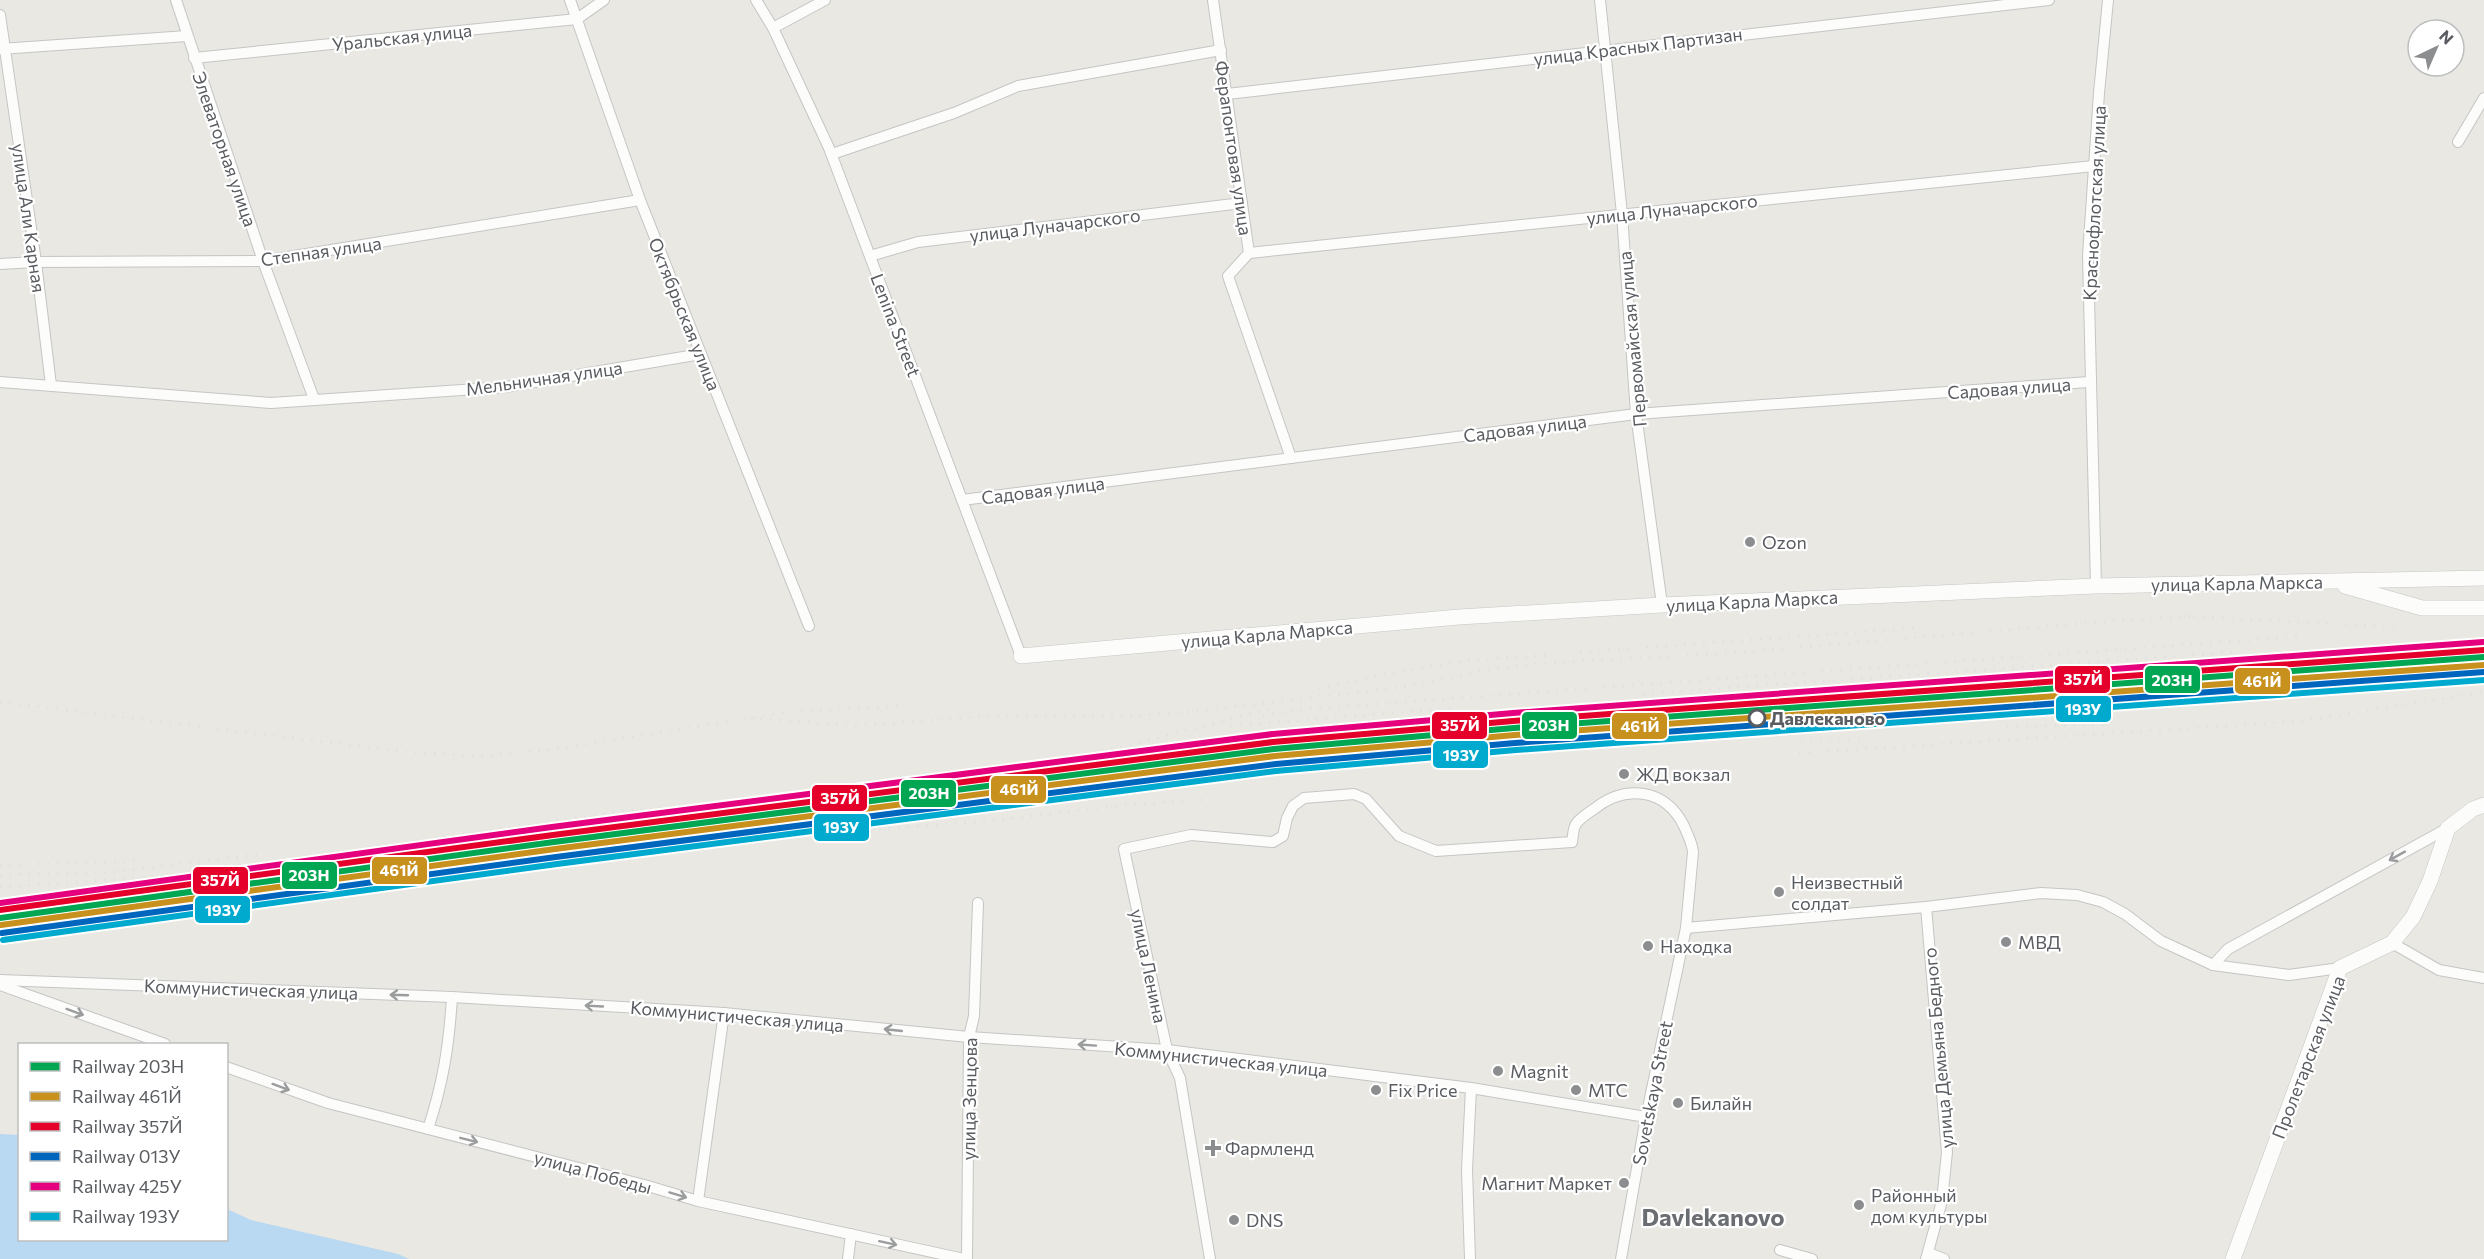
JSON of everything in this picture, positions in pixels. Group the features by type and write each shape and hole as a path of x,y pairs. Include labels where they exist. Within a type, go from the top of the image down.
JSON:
{"street":[{"name":"Элеваторная улица","path":"176,0 263,261 314,399"},
{"name":"Октябрьская улица","path":"570,0 640,200 809,626"},
{"name":"Уральская улица","path":"194,58 577,19 604,0"},
{"name":"Lenina Street","path":"756,0 773,28 832,154 1022,656"},
{"path":"773,28 825,0"},
{"name":"Ферапонтовая улица","path":"1213,0 1249,253 1228,276 1291,458"},
{"name":"Первомайская улица","path":"1600,0 1622,214 1636,414 1662,605"},
{"name":"улица Красных Партизан","path":"1227,94 2049,0"},
{"name":"Краснофлотская улица","path":"2096,586 2089,382 2088,256 2108,0"},
{"name":"улица Али Карная","path":"0,15 3,49 36,262 51,385"},
{"path":"3,49 187,36"},
{"path":"832,154 954,113 1018,86 1221,50"},
{"path":"2458,142 2484,98"},
{"name":"улица Луначарского","path":"1249,253 2094,166"},
{"name":"Степная улица","path":"0,264 263,261 640,200"},
{"name":"улица Луначарского","path":"870,256 918,242 1242,202"},
{"name":"Мельничная улица","path":"314,399 506,387 701,354"},
{"path":"0,382 271,403 314,399"},
{"name":"Садовая улица","path":"962,500 1636,414 2089,382"},
{"name":"улица Карла Маркса","path":"1022,656 1459,617 1662,605 2096,586 2484,578"},
{"path":"2328,582 2422,608 2484,608"},
{"name":"Sovetskaya Street","path":"1124,849 1191,835 1273,842 1283,836 1287,818 1293,806 1304,798 1354,794 1366,799 1399,836 1436,851 1572,842 1575,824 1606,800 1620,794 1641,792 1665,803 1679,818 1692,843 1686,928 1646,1117 1620,1259"},
{"path":"2213,965 2228,950 2448,828 2473,809 2484,805"},
{"name":"Пролетарская улица","path":"2233,1259 2340,968 2392,943 2413,917 2430,882 2448,828"},
{"name":"улица Ленина","path":"1124,849 1167,1050 1180,1078 1210,1259"},
{"path":"1686,928 1926,907 2041,893 2077,895 2103,902 2125,914 2161,940 2213,965 2289,975 2340,968"},
{"name":"улица Зенцова","path":"965,1259 969,1037 974,1016 978,903"},
{"name":"улица Демьяна Бедного","path":"1926,907 1947,1152 1942,1201 1927,1256"},
{"path":"2392,943 2439,970 2484,978"},
{"name":"Коммунистическая улица","path":"0,980 452,997 724,1013 969,1037 1167,1050 1471,1088 1646,1117"},
{"path":"55,1005 52,994 60,982"},
{"path":"0,985 162,1043"},
{"path":"428,1129 442,1085 449,1041 452,997"},
{"path":"698,1201 724,1013"},
{"name":"улица Победы","path":"228,1068 328,1103 698,1201 965,1259"},
{"path":"1470,1259 1467,1170 1471,1088"},
{"path":"848,1259 851,1234"},
{"path":"1780,1250 1812,1259"},
{"path":"1927,1256 1944,1259"}],"water":[{"path":"0,1134 18,1135 18,1241 228,1241 228,1209 251,1220 398,1254 409,1259 0,1259"}],"railway":[{"path":"2184,616 2394,627"},
{"path":"751,718 856,726 973,717 1114,717 1189,712 1403,687 1496,668 1730,653 2125,620 2193,617"},
{"path":"1580,652 1918,628"},
{"path":"1263,716 1296,710 2303,636"},
{"path":"1643,694 2233,652"},
{"path":"1319,689 1391,673 1464,661 1550,655"},
{"path":"1799,753 2302,721 2484,692"},
{"path":"0,702 408,752 482,756 555,749 789,712 901,706"},
{"path":"1231,726 1455,708"},
{"path":"0,887 212,871 615,812 977,778 1032,770 1270,709"},
{"path":"2007,726 2109,725"},
{"path":"1801,741 1861,741"},
{"path":"718,840 999,820 1125,805 1204,800"},
{"path":"696,811 807,810"},
{"path":"435,877 727,839"},
{"path":"0,875 112,872 265,854"},
{"path":"0,865 136,861"}],"rail line":[{"name":"425У","path":"0,903 552,827 1273,734 1513,713 2483,642"},
{"name":"357Й","path":"0,910 553,835 1273,742 1513,721 2484,650"},
{"name":"203Н","path":"0,918 554,842 1274,749 1514,728 2484,657"},
{"name":"461Й","path":"1,925 555,849 1275,756 1515,735 2484,665"},
{"name":"013У","path":"2,933 556,857 1276,764 1515,743 2484,672"},
{"name":"193У","path":"3,940 557,864 1276,771 1516,750 2484,680"}],"place":[{"name":"Ozon","path":"1750,542"},
{"name":"Давлеканово","path":"1757,718"},
{"name":"ЖД вокзал","path":"1624,774"},
{"name":"Неизвестный солдат","path":"1779,892"},
{"name":"МВД","path":"2006,942"},
{"name":"Находка","path":"1648,946"},
{"name":"Magnit","path":"1498,1071"},
{"name":"Fix Price","path":"1376,1090"},
{"name":"МТС","path":"1576,1090"},
{"name":"Билайн","path":"1678,1103"},
{"name":"Фармленд","path":"1213,1148"},
{"name":"Магнит Маркет","path":"1624,1183"},
{"name":"Районный дом культуры","path":"1859,1205"},
{"name":"DNS","path":"1234,1220"}],"district":[{"name":"Davlekanovo","path":"1713,1216"}]}
